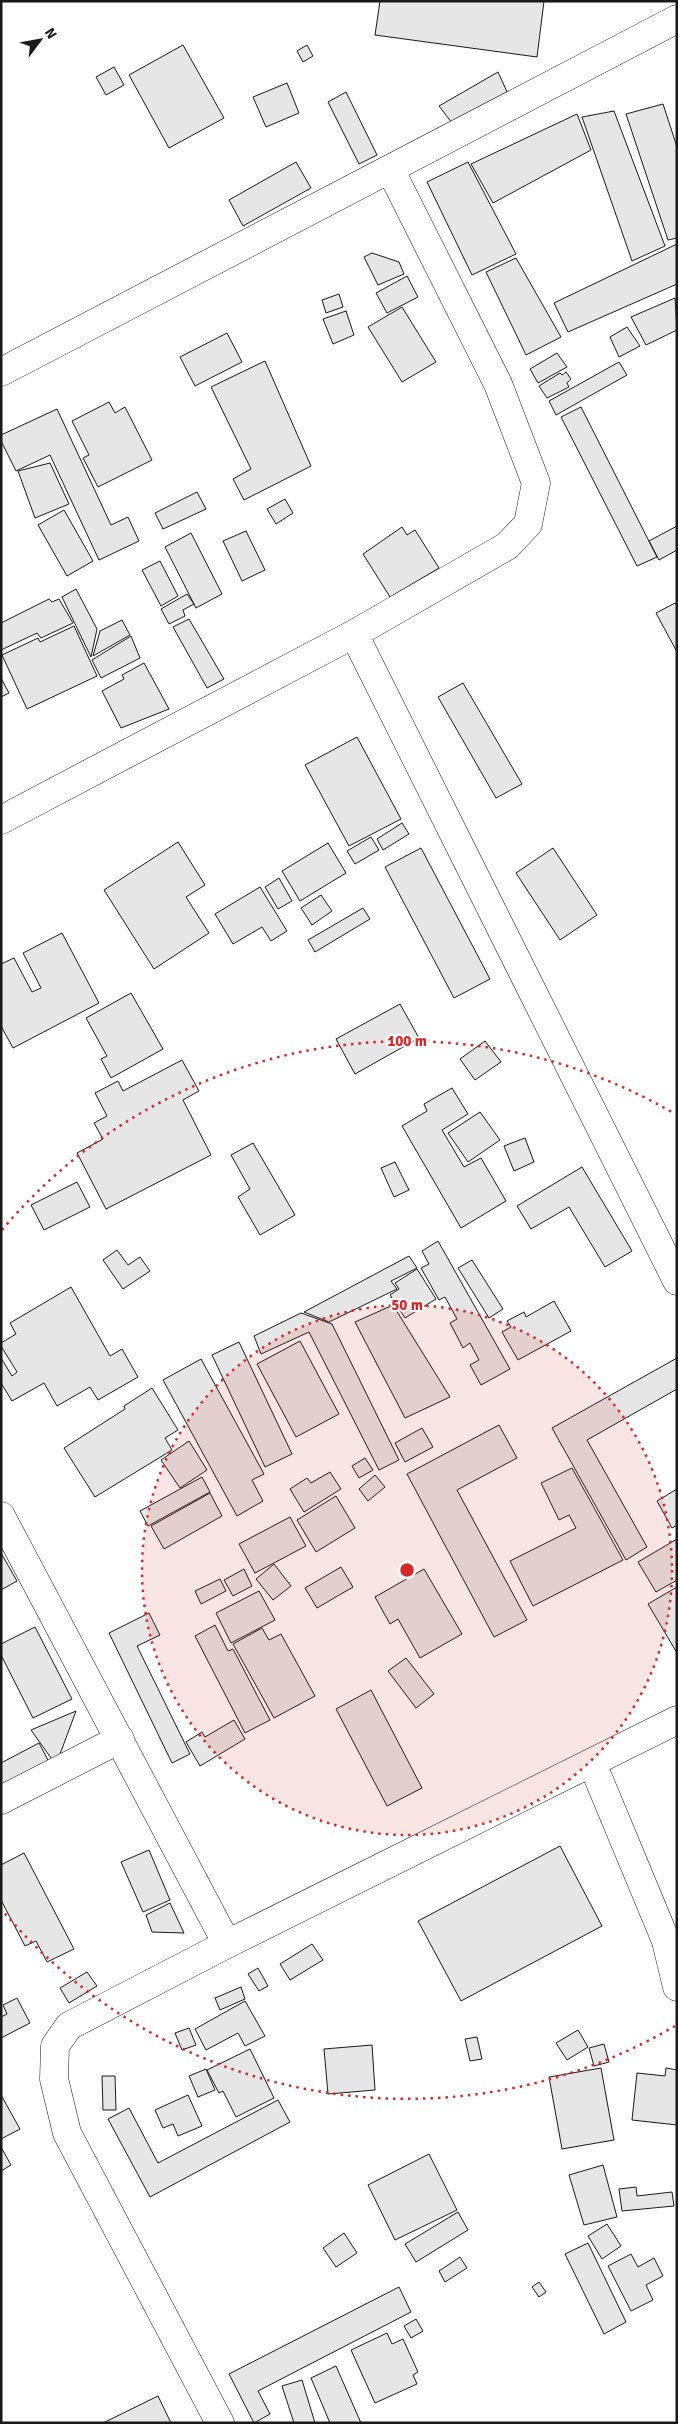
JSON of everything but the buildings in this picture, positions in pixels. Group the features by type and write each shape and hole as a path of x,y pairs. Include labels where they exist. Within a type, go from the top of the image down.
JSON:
{"street":[{"path":"1,372 677,19"},
{"path":"1,820 354,634 507,546 528,524 536,483 498,384 390,169"},
{"path":"354,634 677,1281"},
{"path":"1,1516 120,1738 227,1944"},
{"path":"220,2423 67,2133 54,2079 55,2046 69,2026 227,1944 677,1720"},
{"path":"1,1800 120,1738"},
{"path":"592,1763 666,1941 677,1987"}]}
